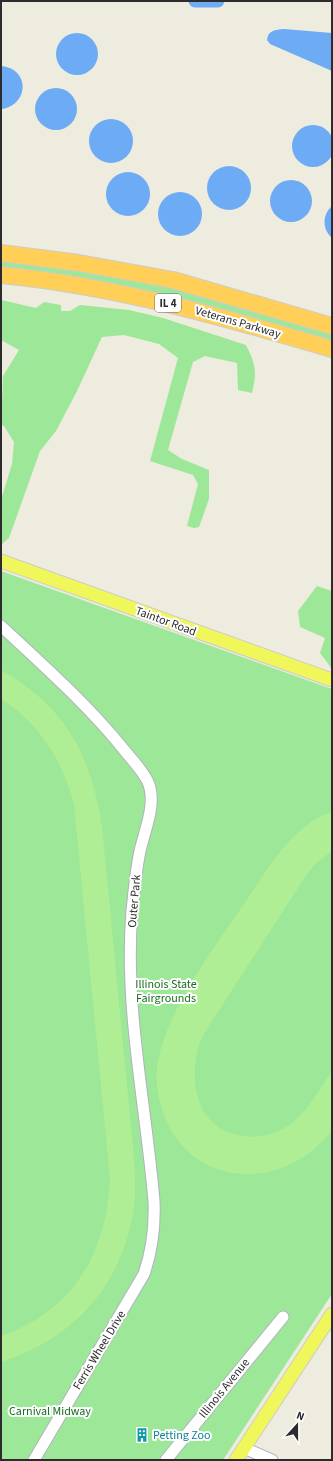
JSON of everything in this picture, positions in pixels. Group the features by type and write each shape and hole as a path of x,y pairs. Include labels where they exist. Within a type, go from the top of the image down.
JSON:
{"highway":[{"name":"Veterans Parkway","path":"1,253 79,263 173,280 332,326"},
{"name":"Veterans Parkway","path":"1,275 90,287 151,299 219,316 332,349"}],"main road":[{"name":"Taintor Road","path":"1,561 332,680"},
{"path":"236,1460 332,1314"}],"street":[{"name":"Outer Park","path":"1,626 84,705 113,736 144,775 151,794 136,876 132,912 131,955 139,1082 154,1201 152,1236"},
{"name":"Ferris Wheel Drive","path":"34,1460 144,1274 149,1258 152,1236"},
{"name":"Illinois Avenue","path":"166,1460 283,1317"},
{"path":"244,1448 272,1460"}],"green space":[{"path":"1,259 158,283 332,332 332,343 1,269"},
{"path":"1,300 36,308 44,302 61,305 61,311 70,311 80,305 129,310 163,318 246,345 255,368 255,379 252,393 238,390 237,363 205,356 193,362 168,450 182,459 209,470 209,499 199,527 194,528 187,526 198,484 193,475 150,461 178,358 159,344 124,335 102,337 77,391 56,431 40,451 9,538 1,545 1,500 12,464 14,442 4,426 1,425 3,376 19,350 1,340"},
{"name":"Illinois State Fairgrounds","path":"1,571 332,689 332,1294 223,1460 1,1460"},
{"path":"317,586 332,591 332,669 320,653 325,638 300,627 298,611"},
{"path":"1,670 24,684 43,700 59,717 72,735 91,777 102,827 133,1147 135,1195 131,1225 122,1252 110,1278 95,1300 76,1320 54,1337 29,1351 1,1362 1,1336 26,1325 48,1311 66,1295 81,1276 93,1255 102,1231 110,1179 74,805 63,774 48,745 27,720 1,699"},
{"path":"332,812 332,851 314,865 305,877 209,1026 197,1052 195,1086 201,1106 207,1116 215,1124 235,1134 259,1136 281,1130 297,1119 310,1104 332,1071 332,1130 313,1150 291,1164 267,1172 242,1174 218,1169 196,1158 178,1140 164,1115 157,1086 157,1068 161,1048 179,1004 205,961 281,850 304,827 317,818"}],"water":[{"path":"284,29 332,33 332,71 270,44 267,40 270,32"},
{"path":"73,33 81,33 89,36 95,42 98,54 95,66 89,72 81,75 73,75 65,72 59,66 56,58 56,50 59,42 65,36"},
{"path":"1,66 10,68 17,73 23,86 22,93 18,100 12,106 3,109 1,108"},
{"path":"52,88 60,88 68,91 74,97 77,109 74,121 68,127 60,130 52,130 44,127 38,121 35,113 35,105 38,97 44,91"},
{"path":"107,119 115,119 120,120 127,125 132,132 132,150 127,157 120,162 107,163 99,160 92,153 89,145 89,137 92,129 99,122"},
{"path":"309,125 317,125 325,128 331,134 334,146 331,158 325,164 317,167 309,167 301,164 295,158 292,150 292,142 295,134 301,128"},
{"path":"225,166 233,166 238,167 245,172 250,179 250,197 245,204 238,209 225,210 217,207 210,200 207,192 207,184 210,176 217,169"},
{"path":"124,172 132,172 137,173 144,178 149,185 149,203 144,210 137,215 124,216 116,213 109,206 106,198 106,190 109,182 116,175"},
{"path":"287,180 295,180 303,183 309,189 312,201 309,213 303,219 295,222 287,222 279,219 273,213 270,205 270,197 273,189 279,183"},
{"path":"176,192 184,192 189,193 196,198 201,205 201,223 196,230 189,235 176,236 168,233 161,226 158,218 158,210 161,202 168,195"},
{"path":"332,206 332,238 326,230 324,222 326,214"}],"waterway":[{"path":"195,1 218,1"}],"place":[{"name":"Petting Zoo","path":"142,1435"}],"park label":[{"name":"Carnival Midway","path":"50,1411"}]}
